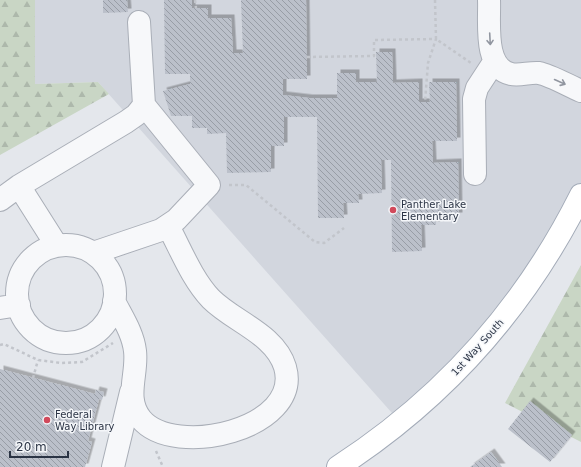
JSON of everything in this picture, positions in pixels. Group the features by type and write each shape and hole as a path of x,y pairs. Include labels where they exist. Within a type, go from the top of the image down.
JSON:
{"main road":[{"name":"1st Way South","path":"338,467 400,422 446,381 484,342 516,302 542,264 566,226 581,195"}],"lane":[{"path":"490,0 490,42 494,62 498,67 511,74 539,73 581,91"},
{"path":"93,253 151,235 168,226 182,214 209,185 144,105 140,22"},
{"path":"475,174 474,99 478,88 494,62"},
{"path":"0,200 19,186 126,122 136,115 144,105"},
{"path":"19,186 56,246"},
{"path":"132,391 136,411 148,426 157,432 167,435 191,437 216,435 254,422 275,408 282,400 286,392 287,375 279,354 270,343 222,308 211,298 194,274 168,226"},
{"path":"56,246 81,248 93,253 109,271 114,282 114,301 108,319 92,335 72,342 63,342 40,335 9,307 18,281 27,264 44,250 56,246"},
{"path":"113,467 132,391 135,359 134,346 130,334 114,301"}],"path":[{"path":"195,0 196,8"},
{"path":"307,57 374,56 374,40 436,39 428,63 425,102"},
{"path":"209,185 246,185 315,242 324,243 344,228"},
{"path":"0,345 4,344 38,360 60,363 82,362 113,343 117,345"},
{"path":"33,378 38,360"},
{"path":"155,447 163,467"}],"shaded area":[{"name":"Panther Lake Elementary","path":"35,0 581,0 581,195 542,264 400,422 98,82 35,84"}],"green space":[{"path":"0,0 35,0 35,84 98,82 109,94 0,155"},
{"path":"581,265 581,442 505,403"}],"building":[{"path":"103,0 127,0 128,12 103,13"},
{"path":"164,0 192,0 192,8 208,8 208,18 231,18 233,53 243,53 241,0 306,0 307,79 283,79 283,95 309,98 337,98 337,73 356,73 356,82 377,82 376,52 392,52 393,83 419,82 419,102 430,102 429,82 456,82 457,141 432,141 433,163 458,162 459,216 436,217 436,225 421,225 422,251 392,252 391,160 381,160 382,193 358,194 359,203 343,203 344,218 318,218 317,117 284,117 284,146 271,146 271,172 227,173 226,133 207,134 207,128 192,128 192,116 171,116 163,91 190,84 190,74 165,74"},
{"name":"Federal Way Library","path":"0,369 95,394 96,390 104,392 102,400 99,399 88,441 92,442 85,467 0,467"},
{"path":"530,401 572,435 550,462 508,429"},
{"path":"491,452 502,467 470,467"}],"place":[{"name":"Panther Lake Elementary","path":"393,210"},
{"name":"Federal Way Library","path":"47,420"}]}
